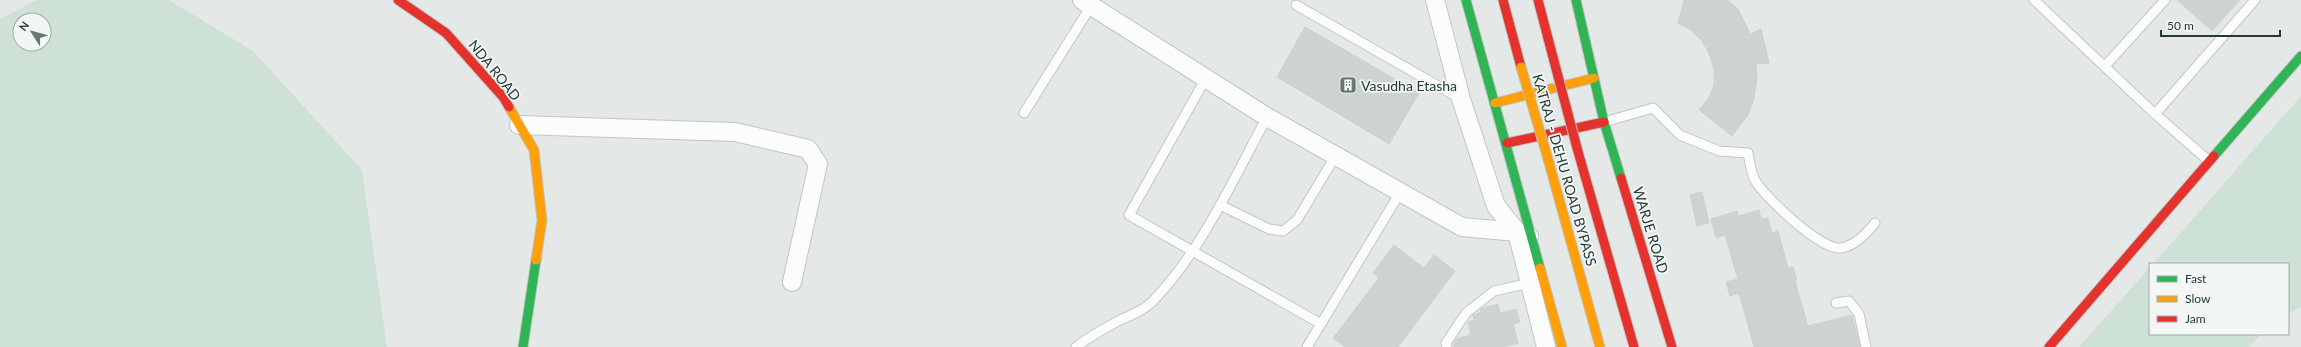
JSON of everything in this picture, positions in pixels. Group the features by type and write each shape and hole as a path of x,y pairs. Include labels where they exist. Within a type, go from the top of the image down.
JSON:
{"main road":[{"name":"NDA ROAD","path":"398,0 446,33 502,97 534,150 542,220 523,347"},
{"path":"1466,0 1507,143 1525,235 1562,347"},
{"name":"KATRAJ - DEHU ROAD BYPASS","path":"1503,0 1600,347"},
{"name":"KATRAJ - DEHU ROAD BYPASS","path":"1538,0 1577,148 1634,347"},
{"name":"WARJE ROAD","path":"1576,0 1604,122 1672,347"},
{"path":"2049,347 2301,56"},
{"path":"1495,103 1594,78"},
{"path":"1507,143 1604,122"}],"street":[{"path":"1435,0 1460,100 1496,206 1525,235 1530,283 1546,347"},
{"path":"1086,3 1268,117 1462,226 1525,235"},
{"path":"519,125 735,132 808,149 818,164 792,282"}],"lane":[{"path":"2034,0 2155,114 2209,161"},
{"path":"2105,66 2165,0"},
{"path":"2155,114 2255,0"},
{"path":"1024,112 1086,3"},
{"path":"1296,5 1460,100"},
{"path":"1206,78 1129,215 1191,252 1321,324"},
{"path":"1604,122 1653,108 1680,135 1719,150 1748,153 1755,181 1778,209 1829,246 1842,248 1865,236 1875,223"},
{"path":"1076,347 1090,336 1141,311 1152,303 1191,252 1220,205 1268,117"},
{"path":"1220,205 1269,229 1283,230 1297,220 1336,155"},
{"path":"1307,347 1401,191"},
{"path":"1447,347 1446,343 1466,313 1494,291 1530,283"},
{"path":"1836,304 1849,301 1859,314 1866,347"}],"green space":[{"path":"37,0 169,0 253,51 362,170 387,347 0,347 0,19 12,13 12,52 52,52 52,12 14,12"},
{"path":"2301,96 2301,307 2289,313 2289,263 2154,263"},
{"path":"2149,268 2149,335 2260,335 2249,347 2079,347"}],"building":[{"path":"1684,0 1727,0 1738,9 1750,34 1761,29 1769,63 1756,64 1757,77 1754,98 1748,115 1732,136 1699,110 1709,97 1714,85 1714,70 1709,53 1702,41 1691,30 1678,23"},
{"path":"2177,0 2240,0 2212,31"},
{"name":"Vasudha Etasha","path":"1305,27 1419,93 1389,144 1277,77"},
{"path":"1702,192 1709,223 1697,226 1690,195"},
{"path":"1759,210 1761,219 1768,218 1772,233 1778,231 1788,268 1793,267 1797,280 1795,281 1808,326 1852,315 1860,347 1754,347 1739,293 1730,296 1726,282 1738,279 1725,235 1716,238 1711,219 1737,211 1738,216"},
{"path":"1394,245 1424,268 1434,255 1455,271 1398,347 1345,347 1333,338 1379,278 1373,273"},
{"path":"1498,304 1500,313 1516,309 1520,322 1513,324 1518,343 1503,347 1453,347 1456,339 1471,335 1468,322 1474,320 1473,315 1480,313 1481,309"}],"traffic: fast":[{"path":"1466,0 1540,268"},
{"path":"1576,0 1604,122 1621,178"},
{"path":"2214,156 2301,56"},
{"path":"523,347 536,260"}],"traffic: slow":[{"path":"1521,67 1548,159"},
{"path":"1495,103 1594,78"},
{"path":"509,107 534,150 542,220 536,260"},
{"path":"1548,159 1600,347"},
{"path":"1540,268 1562,347"}],"traffic: jam":[{"path":"398,0 446,33 503,97 509,107"},
{"path":"1503,0 1521,67"},
{"path":"1538,0 1554,61"},
{"path":"1554,61 1577,148"},
{"path":"1507,143 1604,122"},
{"path":"1577,148 1634,347"},
{"path":"2049,347 2214,156"},
{"path":"1621,178 1672,347"}],"place":[{"name":"Vasudha Etasha","path":"1348,85"}]}
